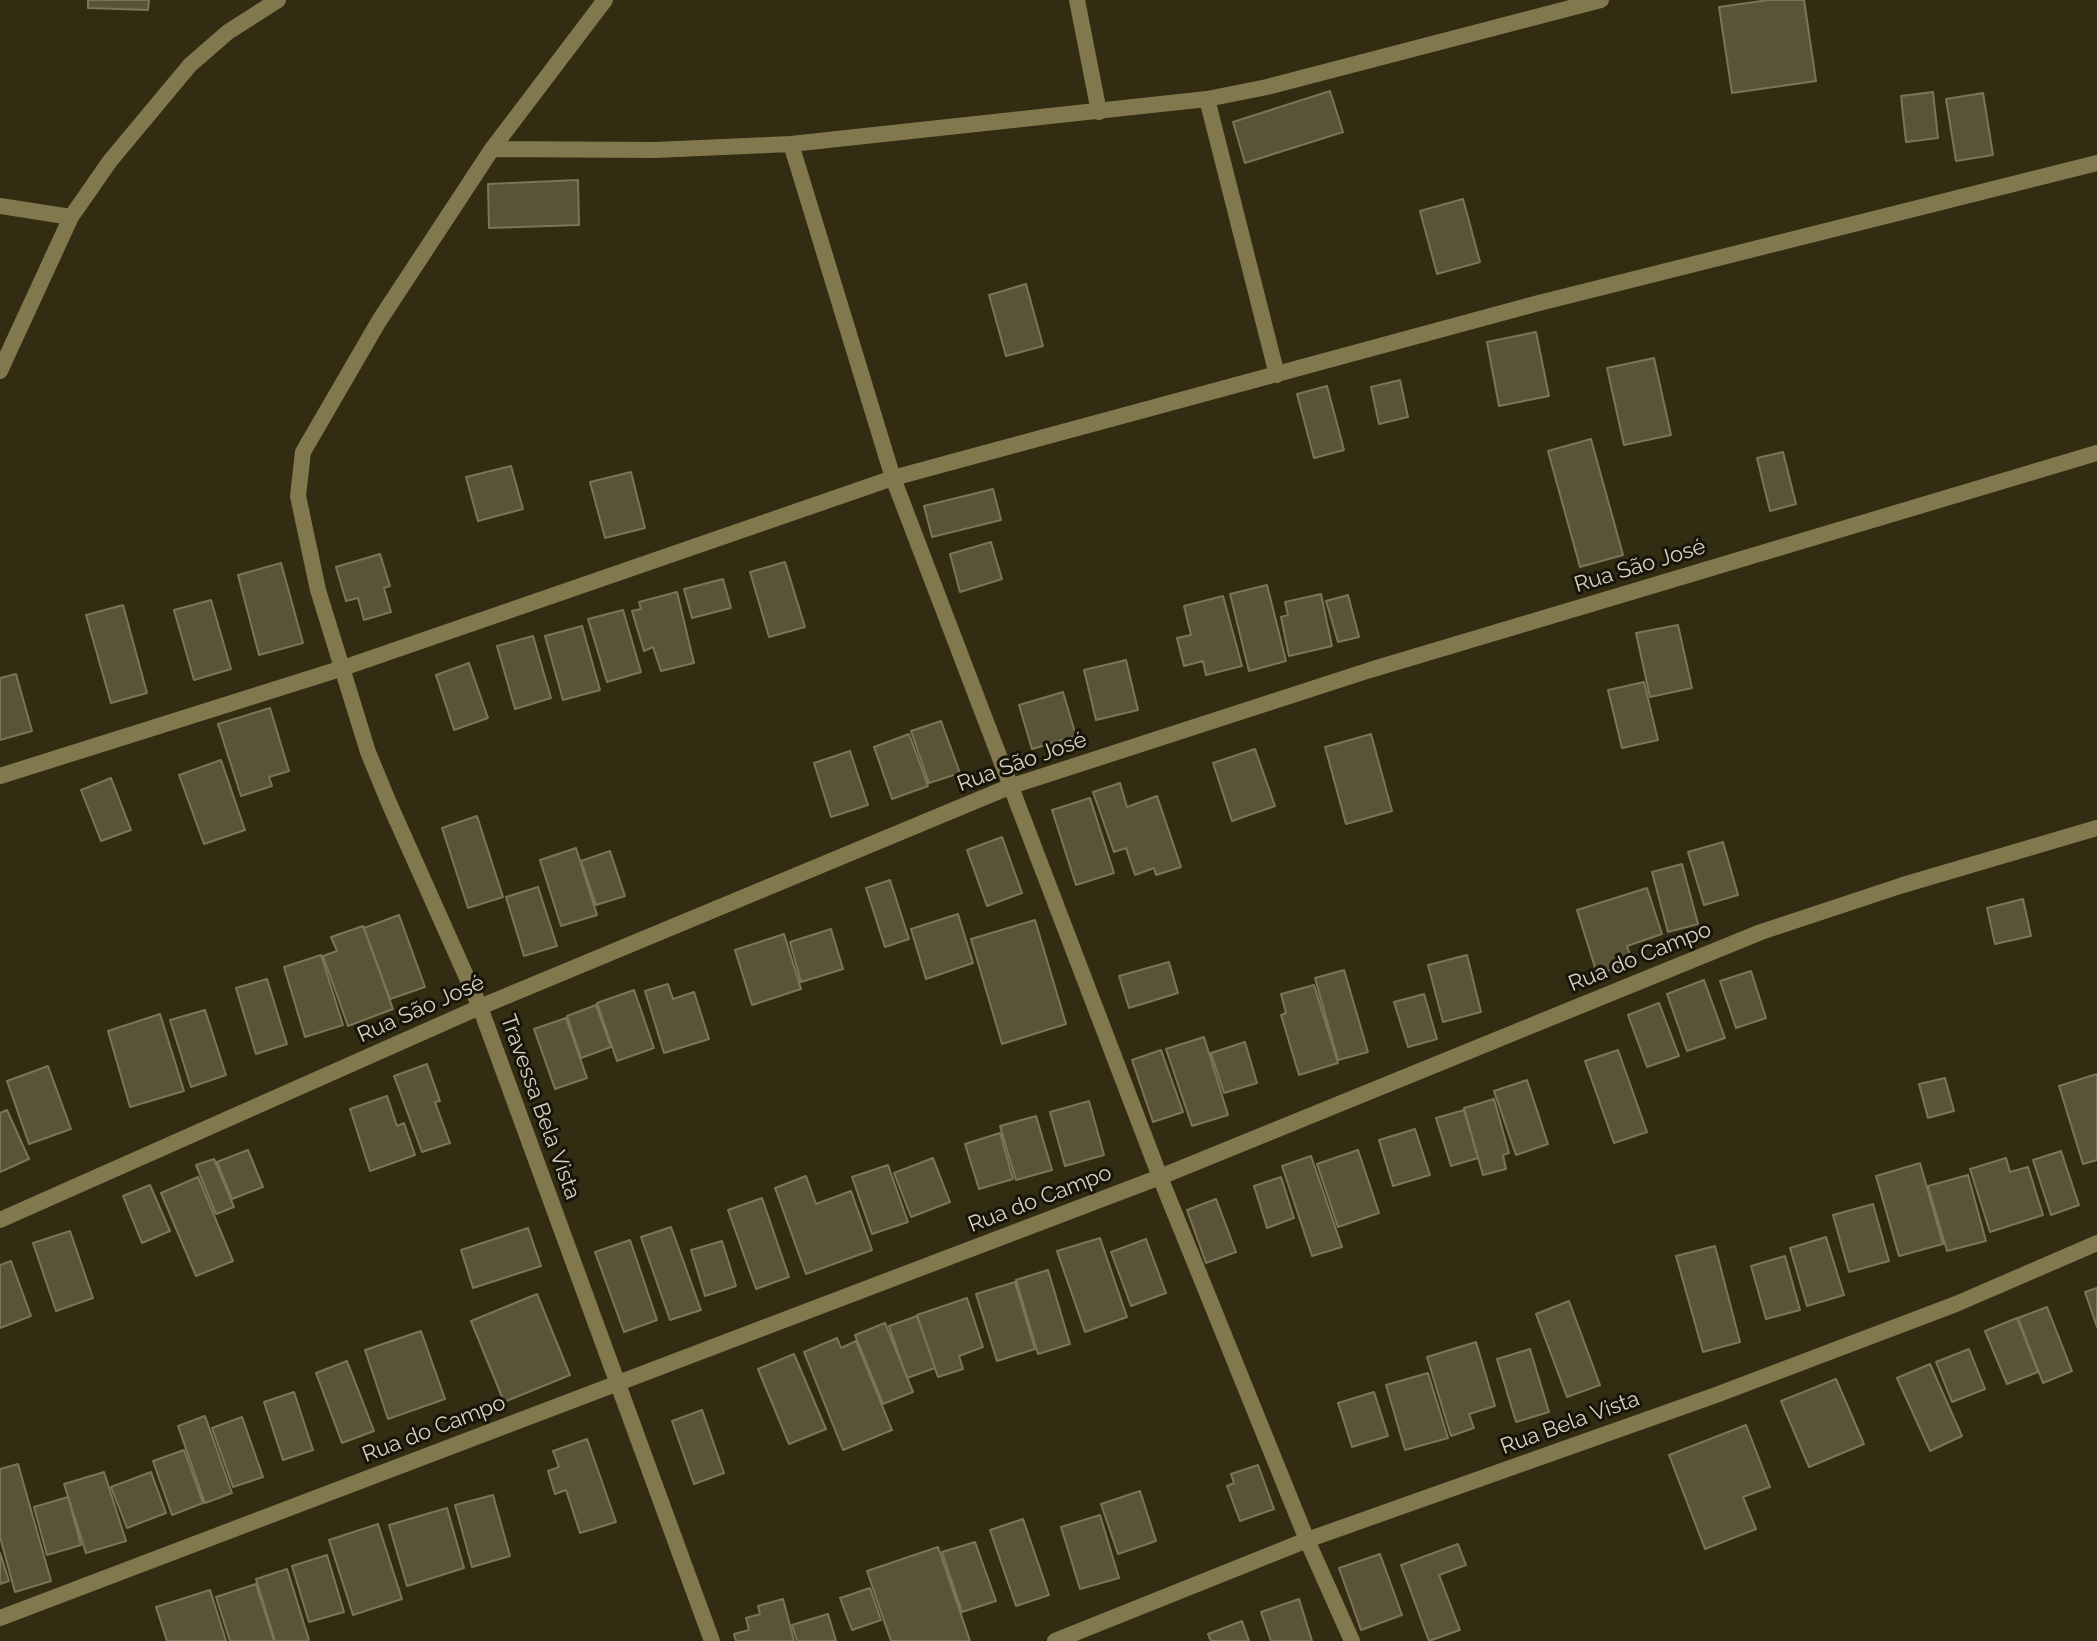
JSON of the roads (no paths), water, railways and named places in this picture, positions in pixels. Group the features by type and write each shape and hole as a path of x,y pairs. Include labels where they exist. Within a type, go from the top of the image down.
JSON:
{"street":[{"path":"0,371 71,217 110,161 190,65 228,32 278,0"},
{"path":"492,149 605,0"},
{"path":"1077,0 1099,112"},
{"path":"492,149 655,150 791,144 1207,99 1267,87 1601,0"},
{"path":"1207,99 1277,375"},
{"path":"791,144 893,478 1160,1177 1307,1540 1352,1641"},
{"name":"Travessa Bela Vista","path":"492,149 379,321 303,452 298,479 300,518 318,590 368,752 480,1007 712,1641"},
{"path":"0,776 343,668 893,478 1550,300 2097,163"},
{"path":"0,206 71,217"},
{"name":"Rua São José","path":"0,1220 480,1007 1009,787 1370,670 2097,453"},
{"name":"Rua do Campo","path":"0,1618 1160,1177 1761,932 1903,885 2097,828"},
{"name":"Rua Bela Vista","path":"1055,1641 1307,1540 1731,1389 1956,1304 2097,1243"}]}
